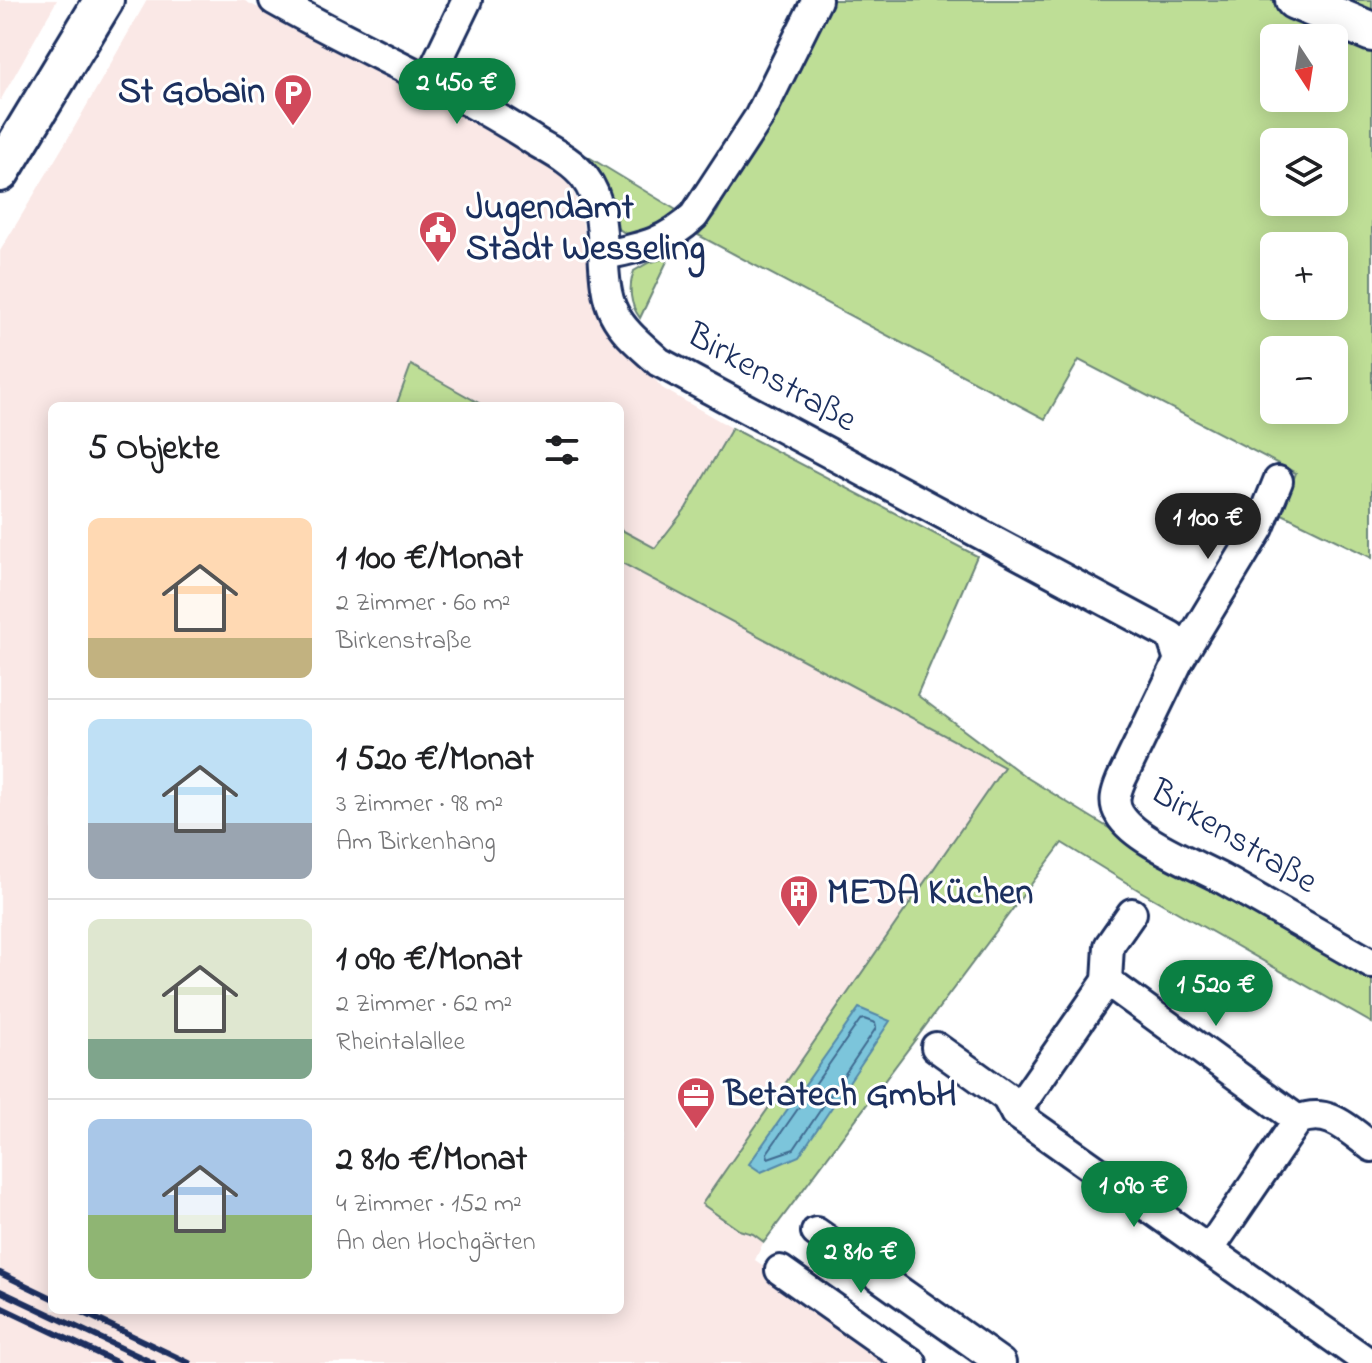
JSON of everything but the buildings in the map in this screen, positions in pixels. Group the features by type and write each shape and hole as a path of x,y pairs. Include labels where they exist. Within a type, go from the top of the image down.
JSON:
{"street":[{"path":"0,172 104,0"},
{"name":"Birkenstraße","path":"274,0 515,127 587,179 594,196 609,299 614,314 633,339 659,362 1171,636 1179,660"},
{"path":"428,81 467,0"},
{"path":"605,255 652,245 680,229 694,216 759,117 817,0"},
{"path":"1295,0 1372,32"},
{"name":"Birkenstraße","path":"1278,481 1259,528 1179,660 1115,796 1120,816 1161,848 1225,880 1372,964"},
{"path":"1015,1113 1107,981 1109,946 1132,913"},
{"path":"1107,981 1298,1120"},
{"path":"936,1047 1006,1097 1015,1113 1209,1250 1352,1359"},
{"path":"1209,1250 1298,1120 1312,1114 1328,1117 1372,1147"},
{"path":"816,1232 1001,1363"},
{"path":"780,1270 912,1363"}],"shaded area":[{"path":"0,0 57,0 0,101"},
{"path":"147,0 243,0 490,128 569,183 581,211 594,306 662,388 732,428 686,508 654,548 624,531 624,402 477,402 411,365 397,402 48,402 48,1314 624,1314 624,564 1004,767 1062,843 764,1241 755,1260 902,1363 0,1363 0,251"}],"green space":[{"path":"829,0 1372,0 1372,558 1280,513 1296,473 1079,360 1045,419 698,235 717,212"},
{"path":"587,156 683,214 631,237 616,227 583,164"},
{"path":"669,257 640,318 631,296 634,271"},
{"path":"411,365 477,402 397,402"},
{"path":"732,428 977,556 917,695 1026,777 1138,846 1372,964 1372,1023 1062,843 764,1242 753,1234 739,1230 702,1204 1004,767 624,564 624,531 655,548 686,508"}],"water":[{"path":"859,1008 890,1021 799,1156 761,1172 749,1164"}],"railway":[{"path":"0,1273 48,1296"},
{"path":"0,1291 48,1314"},
{"path":"0,1307 118,1363"},
{"path":"49,1314 153,1363"},
{"path":"86,1314 189,1363"}],"place":[{"name":"St Gobain","path":"293,127"},
{"name":"Jugendamt Stadt Wesseling","path":"438,264"},
{"name":"MEDA Küchen","path":"799,928"},
{"name":"Betatech GmbH","path":"696,1130"}]}
